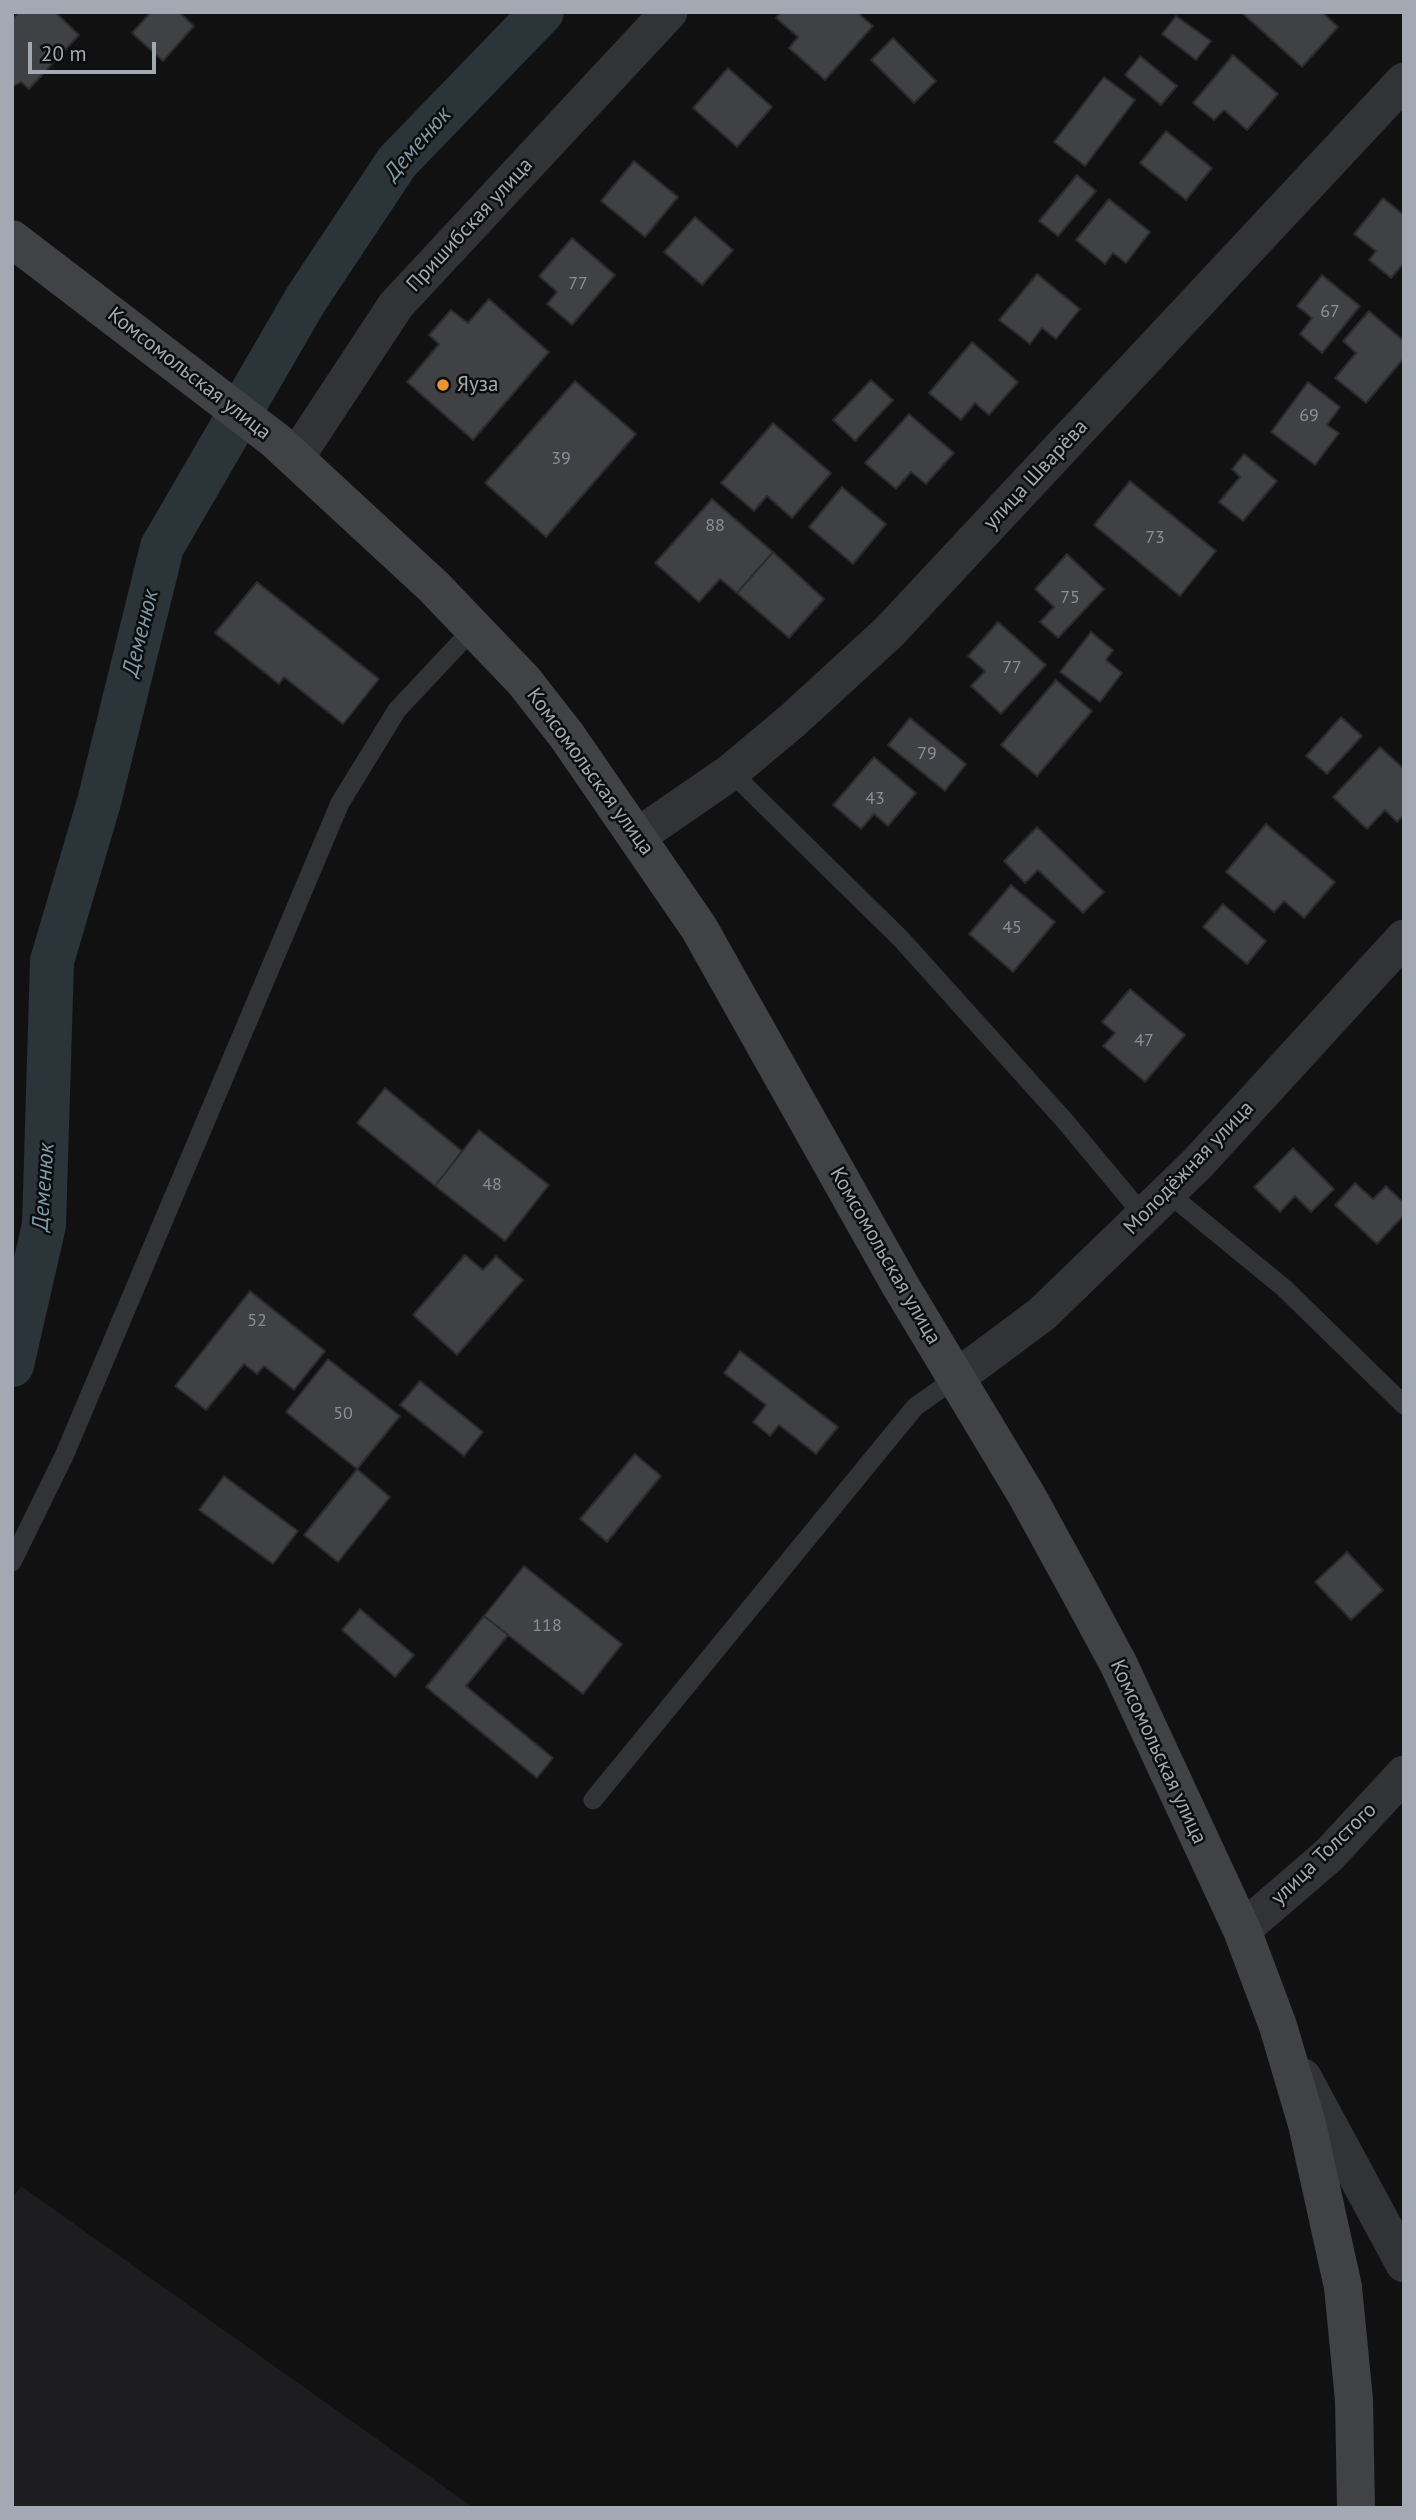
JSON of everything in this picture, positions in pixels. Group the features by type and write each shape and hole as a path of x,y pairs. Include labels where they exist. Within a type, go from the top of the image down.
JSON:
{"main road":[{"name":"Комсомольская улица","path":"12,239 285,449 435,587 524,681 638,836 699,928 956,1378 1027,1496 1119,1665 1242,1930 1278,2026 1307,2124 1343,2287 1354,2400 1356,2508"}],"street":[{"name":"Пришибская улица","path":"285,449 396,304 669,12"},
{"name":"улица Шварёва","path":"638,836 731,772 793,720 889,632 1404,81"},
{"name":"Молодёжная улица","path":"956,1378 1042,1314 1198,1163 1404,938"},
{"name":"улица Толстого","path":"1242,1930 1329,1855 1404,1774"},
{"path":"1278,2026 1374,2214 1404,2264"}],"lane":[{"path":"12,1562 64,1456 340,803 397,710 473,629"},
{"path":"731,772 901,939 1064,1120 1156,1204 1284,1288 1404,1405"},
{"path":"593,1800 915,1407 956,1378"}],"shaded area":[{"path":"21,2186 474,2508 12,2508 12,2199"}],"building":[{"path":"19,12 55,12 79,35 29,89 21,82 12,87 12,20"},
{"path":"151,12 179,12 194,26 163,61 132,33"},
{"path":"781,12 857,12 873,26 825,80 789,48 798,37 776,18"},
{"path":"1241,12 1322,12 1338,27 1302,67"},
{"path":"1176,16 1211,41 1196,60 1162,34"},
{"path":"893,38 936,81 914,103 871,60"},
{"path":"1233,55 1278,94 1247,130 1224,110 1214,120 1193,103"},
{"path":"1140,56 1177,86 1161,105 1125,75"},
{"path":"728,68 772,107 737,147 693,108"},
{"path":"1104,77 1135,100 1085,166 1054,142"},
{"path":"1166,131 1212,168 1186,200 1140,163"},
{"path":"634,161 678,197 645,237 601,201"},
{"path":"1077,175 1096,191 1058,236 1039,221"},
{"path":"1383,198 1404,215 1404,263 1391,278 1369,260 1376,251 1354,234"},
{"path":"1109,199 1150,232 1126,263 1113,253 1105,264 1076,240"},
{"path":"695,217 733,250 702,285 664,252"},
{"path":"572,238 615,275 572,325 547,304 557,292 539,276"},
{"path":"1037,274 1080,309 1056,339 1042,328 1030,344 999,320"},
{"path":"1322,275 1360,306 1322,353 1300,334 1312,318 1297,306"},
{"path":"489,299 549,352 473,440 407,382 439,344 429,335 451,310 468,323"},
{"path":"1369,311 1404,341 1404,358 1366,403 1335,378 1356,353 1343,341"},
{"path":"972,342 1018,382 989,415 975,403 961,420 929,393"},
{"path":"871,380 893,400 855,441 833,420"},
{"path":"575,381 636,434 546,537 485,483"},
{"path":"1308,382 1340,407 1327,425 1339,433 1315,465 1271,432"},
{"path":"909,414 954,453 926,484 911,472 896,489 865,463"},
{"path":"773,423 831,473 792,518 767,496 754,511 721,483"},
{"path":"1244,454 1277,481 1243,521 1219,502 1240,477 1232,469"},
{"path":"1130,481 1216,551 1180,596 1094,525"},
{"path":"842,487 886,524 853,564 809,527"},
{"path":"712,499 773,552 737,593 720,579 699,602 655,563"},
{"path":"773,552 824,599 789,638 737,593"},
{"path":"1067,554 1104,589 1058,638 1040,622 1054,607 1035,589"},
{"path":"257,582 379,679 343,724 284,677 279,684 215,633"},
{"path":"998,622 1046,665 1001,714 971,686 985,671 968,656"},
{"path":"1091,632 1113,650 1106,660 1122,673 1100,702 1060,672"},
{"path":"1056,680 1092,711 1037,776 1001,745"},
{"path":"1341,717 1362,736 1327,774 1306,756"},
{"path":"910,718 966,764 945,791 888,745"},
{"path":"1380,747 1404,769 1404,815 1397,822 1385,810 1367,829 1333,797"},
{"path":"874,757 916,793 888,826 874,814 861,829 833,805"},
{"path":"1266,824 1335,882 1304,918 1284,901 1274,912 1226,872"},
{"path":"1037,827 1104,892 1083,913 1038,870 1025,883 1004,861"},
{"path":"1011,885 1055,922 1013,972 969,934"},
{"path":"1223,904 1266,941 1247,964 1203,927"},
{"path":"1130,989 1185,1035 1145,1082 1103,1046 1115,1033 1102,1022"},
{"path":"385,1088 462,1151 435,1186 357,1123"},
{"path":"479,1130 549,1185 505,1241 435,1186"},
{"path":"1293,1148 1334,1189 1311,1212 1295,1196 1280,1212 1254,1187"},
{"path":"1355,1183 1373,1199 1386,1186 1404,1203 1404,1215 1377,1244 1335,1205"},
{"path":"465,1255 483,1270 496,1256 523,1280 457,1355 413,1315"},
{"path":"250,1291 325,1351 294,1390 264,1366 257,1374 244,1364 206,1410 175,1386"},
{"path":"740,1351 838,1427 816,1454 779,1425 770,1436 753,1422 766,1405 724,1373"},
{"path":"328,1359 400,1416 357,1469 286,1412"},
{"path":"420,1381 483,1432 464,1456 400,1405"},
{"path":"635,1454 661,1476 607,1542 580,1519"},
{"path":"357,1469 390,1497 338,1562 304,1535"},
{"path":"224,1476 298,1531 273,1564 199,1510"},
{"path":"1347,1552 1383,1590 1351,1620 1315,1582"},
{"path":"524,1566 622,1644 583,1694 484,1616"},
{"path":"360,1609 414,1655 395,1677 342,1630"},
{"path":"484,1616 508,1635 466,1686 553,1758 537,1778 426,1687"}],"waterway":[{"name":"Деменюк","path":"12,1365 44,1225 52,961 99,802 162,547 306,299 397,162 542,12"}],"place":[{"name":"Яуза","path":"443,385"}]}
